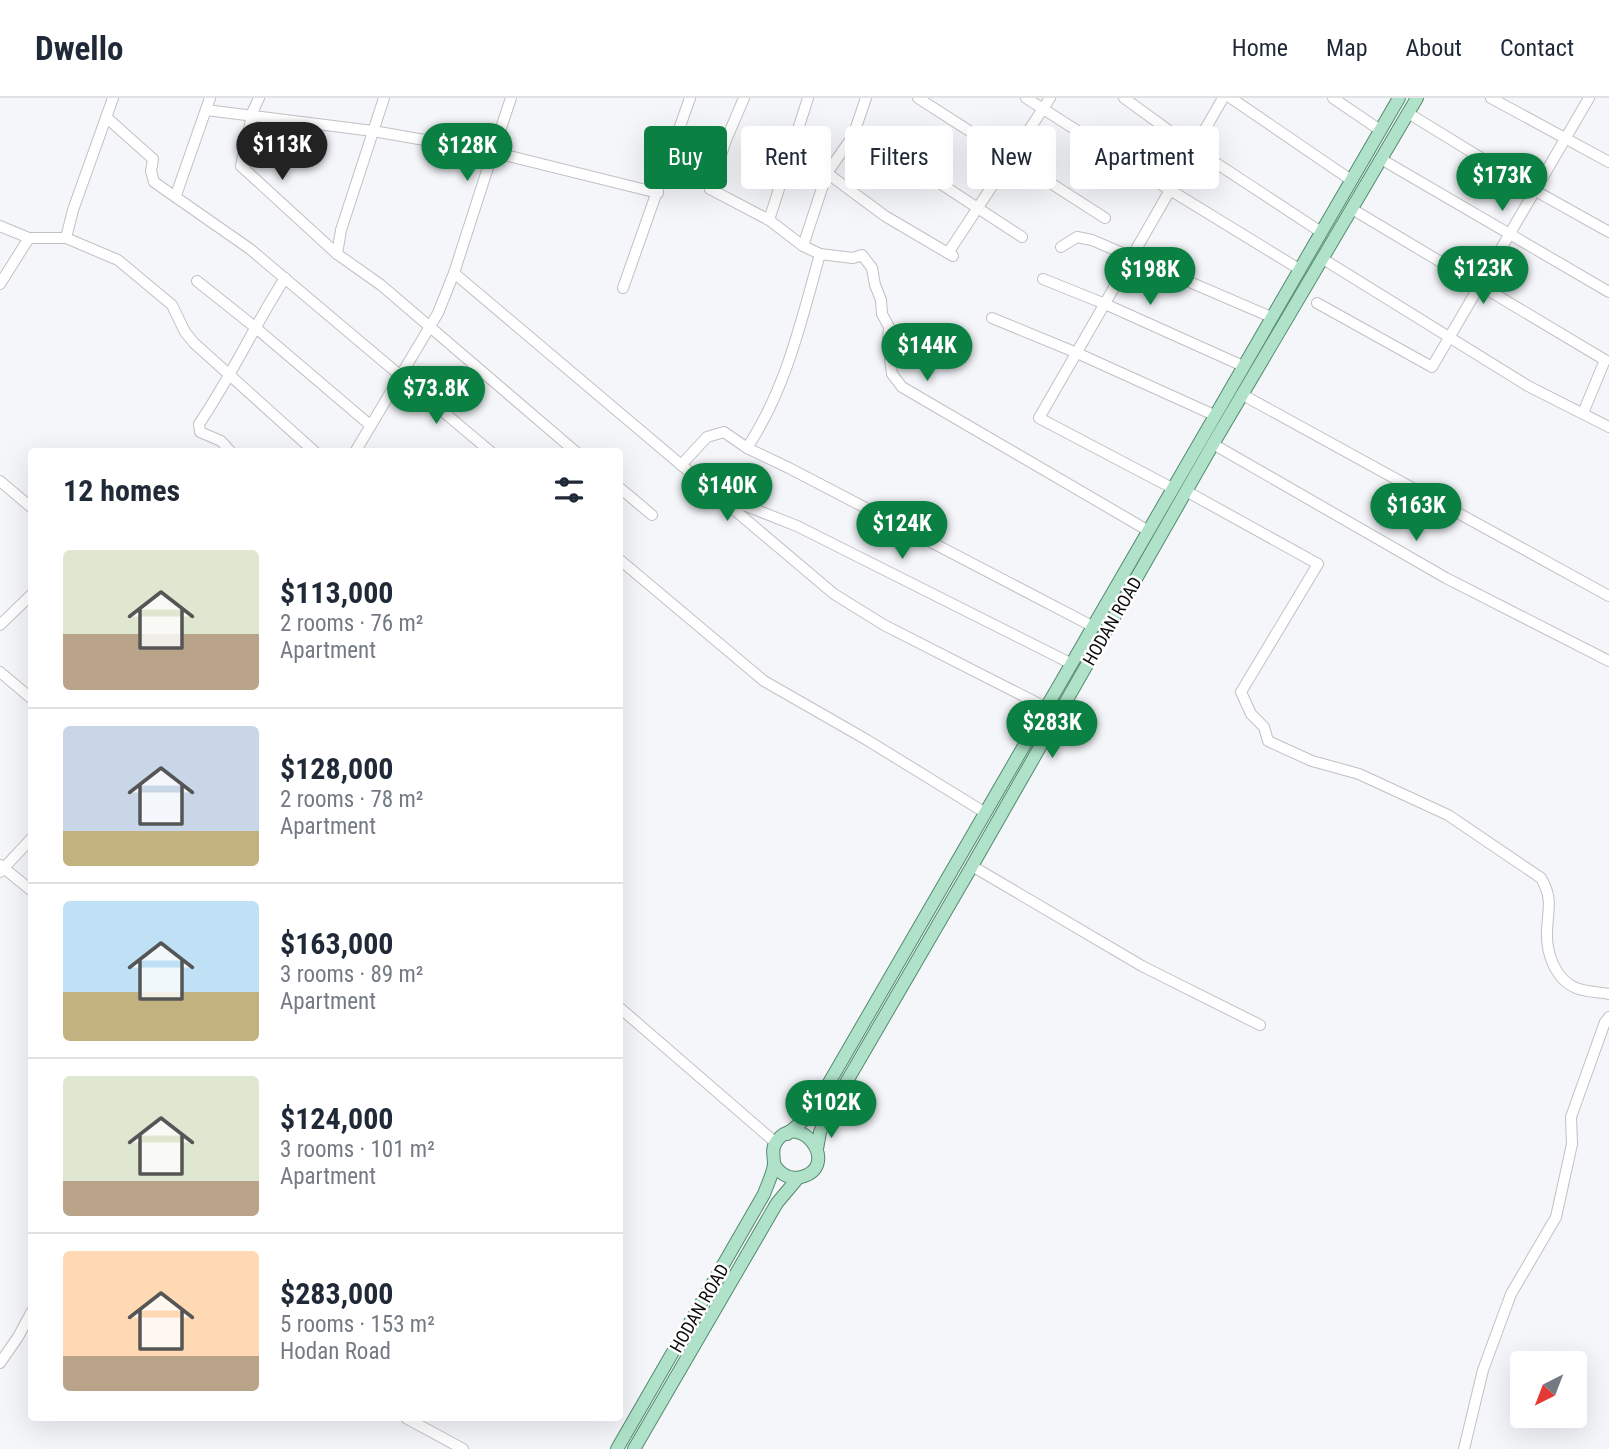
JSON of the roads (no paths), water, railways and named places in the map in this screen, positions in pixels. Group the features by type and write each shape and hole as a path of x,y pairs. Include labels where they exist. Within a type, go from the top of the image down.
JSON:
{"main road":[{"name":"HODAN ROAD","path":"617,1449 764,1194 774,1164 773,1149 776,1143 815,1107 1399,98"},
{"name":"HODAN ROAD","path":"634,1449 777,1203 799,1178 812,1171 816,1164 820,1132 829,1112 1213,444 1417,98"},
{"path":"787,1134 802,1133 817,1149"},
{"path":"774,1164 784,1175 799,1178"}],"street":[{"path":"66,238 73,210 113,98"},
{"path":"176,195 210,98"},
{"path":"259,98 252,116 241,166 337,254 381,285 571,448"},
{"path":"337,254 341,230 384,98"},
{"path":"357,448 438,313 454,273 511,98"},
{"path":"623,288 690,98"},
{"path":"744,98 726,140 710,189 769,220 803,246 820,254 853,258 862,255 872,268 882,314 889,327 892,374 902,387 1147,530"},
{"path":"769,220 808,98"},
{"path":"856,126 866,98"},
{"path":"918,98 967,129"},
{"path":"1026,98 1299,269"},
{"path":"1032,126 1050,98"},
{"path":"1124,98 1163,126"},
{"path":"1206,126 1223,98"},
{"path":"1231,98 1351,180"},
{"path":"1333,98 1380,130"},
{"path":"1491,98 1609,162"},
{"path":"1317,303 1432,367 1589,98"},
{"path":"206,110 373,131 493,152 658,193"},
{"path":"1408,113 1536,192 1609,232"},
{"path":"106,117 153,159 151,177 154,181 250,249 486,448"},
{"path":"831,167 845,147"},
{"path":"1381,159 1609,292"},
{"path":"1219,165 1321,232"},
{"path":"831,176 885,216 951,255 990,189"},
{"path":"1056,186 1105,218"},
{"path":"803,246 822,189"},
{"path":"946,189 1022,237"},
{"path":"1170,190 1039,418 1172,488"},
{"path":"1352,209 1607,357 1583,413"},
{"path":"0,226 29,238 66,238 118,260 172,305 188,337 311,448"},
{"path":"1061,247 1077,237 1092,240 1271,317"},
{"path":"0,284 29,238"},
{"path":"747,448 765,421 792,356 820,254"},
{"path":"1323,259 1528,386 1609,427"},
{"path":"454,273 834,594 884,625 1045,707"},
{"path":"227,448 221,441 200,432 199,428 230,376 263,311 285,278"},
{"path":"1043,279 1243,366"},
{"path":"197,281 370,425"},
{"path":"992,318 1214,415"},
{"path":"1243,395 1609,596"},
{"path":"681,464 707,437 724,432 747,448 1092,626"},
{"path":"1213,444 1446,578 1609,661"},
{"path":"0,481 28,505"},
{"path":"623,491 652,515"},
{"path":"1186,491 1318,564 1241,692 1251,714 1265,727 1268,741 1312,761 1359,774 1448,816 1541,878 1548,891 1551,908 1547,934 1551,961 1564,981 1578,988 1609,994"},
{"path":"718,495 797,526 1070,663"},
{"path":"623,563 764,681 984,812"},
{"path":"0,625 28,598"},
{"path":"0,672 28,696"},
{"path":"28,842 2,869 28,888"},
{"path":"972,866 1142,966 1260,1025"},
{"path":"623,1011 776,1143"},
{"path":"1464,1449 1483,1370 1511,1294 1556,1217 1572,1144 1571,1117 1609,1017"},
{"path":"0,1363 28,1318"},
{"path":"412,1421 463,1449"}]}
